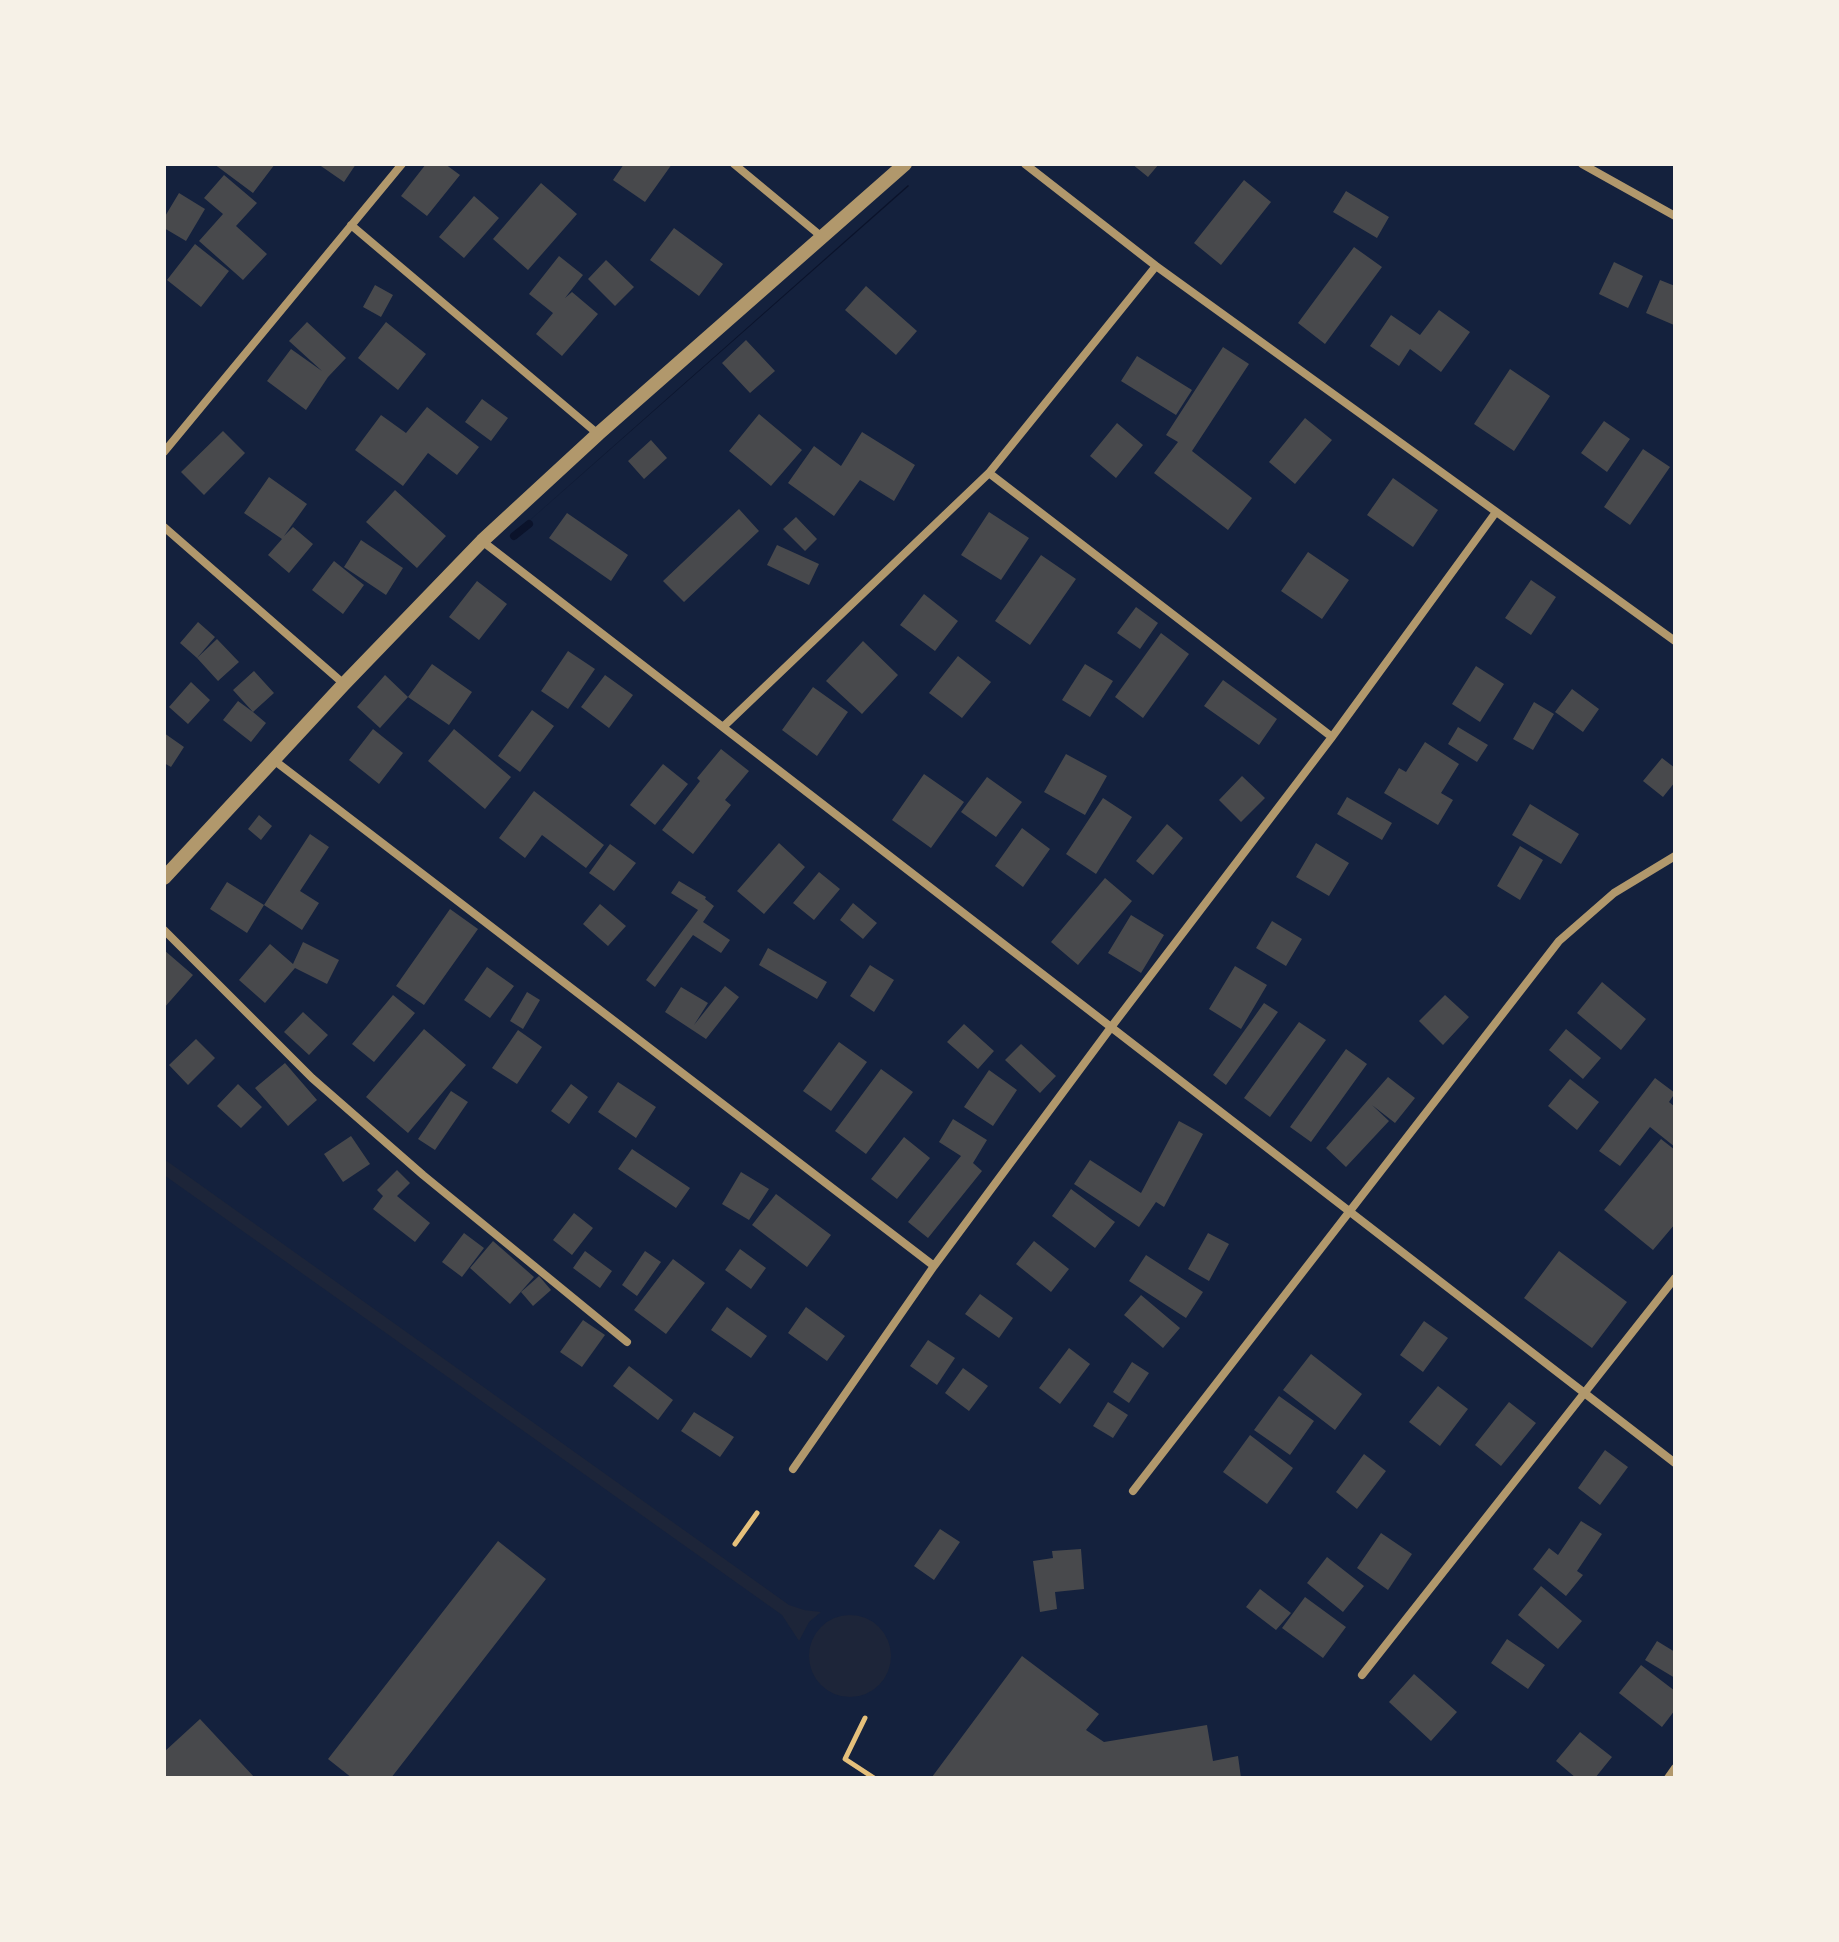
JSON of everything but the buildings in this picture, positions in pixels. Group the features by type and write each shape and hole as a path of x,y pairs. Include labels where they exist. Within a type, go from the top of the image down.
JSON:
{"street":[{"path":"164,452 402,164"},
{"path":"734,164 822,237"},
{"path":"164,878 482,541 598,434 905,164"},
{"path":"1025,164 1156,266 1675,641"},
{"path":"1582,164 1675,216"},
{"path":"351,225 598,434"},
{"path":"724,726 989,473 1156,266"},
{"path":"989,473 1332,737"},
{"path":"793,1469 934,1266 1332,737 1496,512"},
{"path":"164,527 344,684"},
{"path":"482,541 1675,1463"},
{"path":"275,761 934,1266"},
{"path":"1133,1491 1559,941 1614,893 1675,856"},
{"path":"164,930 312,1078 423,1175 627,1342"},
{"path":"1362,1675 1675,1278"},
{"path":"1668,1778 1675,1768"}],"path":[{"path":"735,1544 757,1513"},
{"path":"865,1718 845,1759 874,1778"}],"shaded area":[{"path":"908,185 909,186 512,536"},
{"path":"164,1159 789,1605 821,1612 809,1622 799,1641 782,1615 164,1175"},
{"path":"842,1615 858,1615 873,1622 884,1633 891,1656 888,1672 879,1685 858,1697 842,1697 827,1690 816,1679 809,1664 809,1648 816,1633 827,1622"}],"waterway":[{"path":"514,536 529,524"}]}
